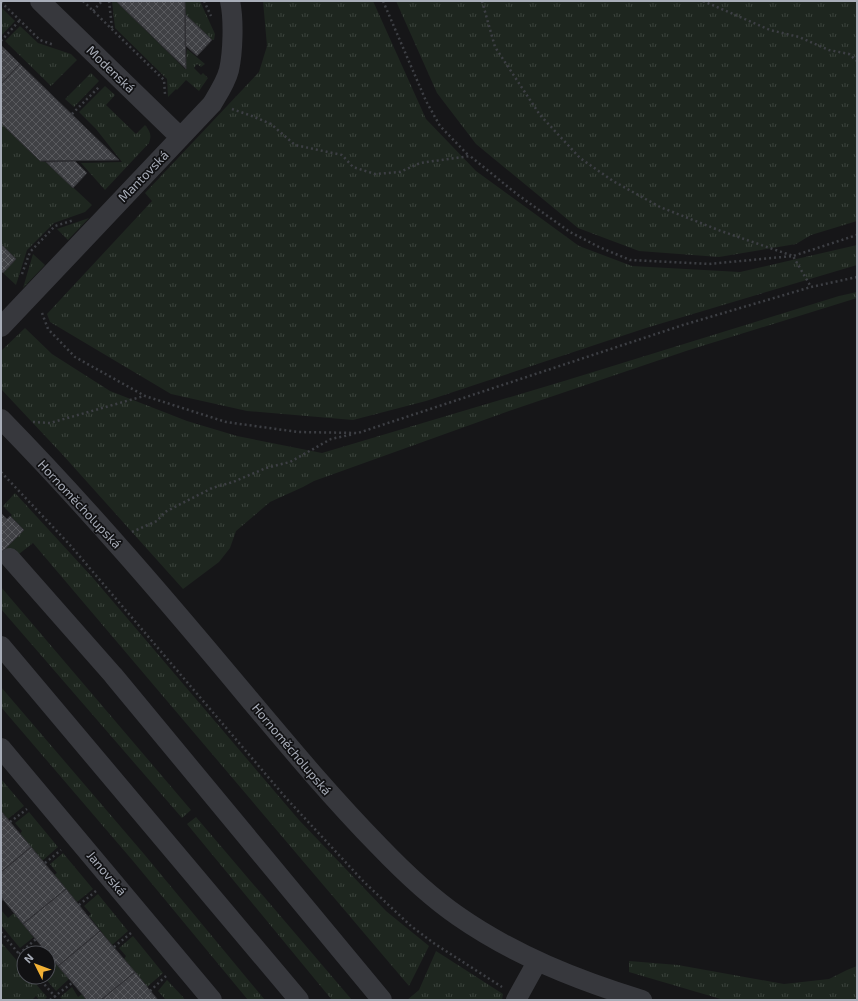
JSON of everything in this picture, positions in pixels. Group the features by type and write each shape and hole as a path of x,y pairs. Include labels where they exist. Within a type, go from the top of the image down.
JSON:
{"street":[{"name":"Modenská","path":"40,1 180,137"},
{"name":"Mantovská","path":"1,326 212,104 229,71 232,50 230,1"},
{"name":"Hornoměcholupská","path":"2,420 114,540 157,589 328,792 392,859 424,889 458,916 482,932 537,962 593,984 642,1000"},
{"path":"10,558 114,676 382,1000"},
{"path":"1,646 299,1000"},
{"name":"Janovská","path":"1,748 212,1000"},
{"path":"517,998 537,962"}],"path":[{"path":"83,1 164,80 165,102 171,108 161,118"},
{"path":"93,11 102,1"},
{"path":"109,1 112,29"},
{"path":"204,1 212,20"},
{"path":"383,1 426,101 440,126 470,156 518,195 570,232 599,247 630,260 709,264 794,256 857,235"},
{"path":"482,1 496,47 540,115 580,158 613,181 660,207 721,231 794,256 811,287"},
{"path":"703,1 770,30 799,37 829,50 850,54 857,61"},
{"path":"1,2 40,40 60,46"},
{"path":"1,40 20,20"},
{"path":"72,114 104,81"},
{"path":"212,104 252,116 271,124 295,145 342,155 353,167 375,174 400,172 420,163 470,156"},
{"path":"20,280 30,252 55,226 80,218"},
{"path":"114,540 157,521 165,512 212,488 233,482 266,468 290,462 331,439 358,433 683,325 811,287 857,277"},
{"path":"48,329 76,357 145,396 226,422 298,432 358,433"},
{"path":"2,420 50,423 145,396"},
{"path":"1,472 70,545 286,798 364,882 406,921 435,944 517,998"},
{"path":"10,822 30,807"},
{"path":"44,863 64,847"},
{"path":"79,905 99,889"},
{"path":"114,947 134,931"},
{"path":"1,932 16,950"},
{"path":"29,945 36,939"},
{"path":"150,990 169,973"},
{"path":"50,1000 72,983"},
{"path":"45,985 58,1000"}],"green space":[{"path":"112,1 116,1 185,69 187,49 205,64 201,67 197,64 194,68 201,75 203,73 208,78 199,91 186,80 168,97 167,79 115,28"},
{"path":"185,1 200,1 215,34 214,40 212,40 185,14"},
{"path":"263,1 373,1 426,119 476,171 579,246 632,266 740,272 857,245 857,265 646,328 426,401 353,420 247,411 171,394 50,322 47,314 152,201 145,193 259,72 267,46"},
{"path":"396,1 857,1 857,221 811,235 796,244 719,257 639,251 578,228 476,144 437,93"},
{"path":"1,7 15,21 1,36"},
{"path":"20,26 38,43 71,54 77,60 51,86 5,41"},
{"path":"91,73 99,81 74,107 65,99"},
{"path":"105,86 115,95 106,105 136,134 145,125 149,131 150,140 149,143 105,190 81,163 122,162 96,129 79,112"},
{"path":"1,123 40,161 46,162 92,205 85,212 54,223 27,250 16,285 3,273 16,259 1,244"},
{"path":"89,218 68,240 57,229"},
{"path":"33,254 45,265 23,288"},
{"path":"857,292 857,298 689,350 509,411 314,481 270,502 236,531 230,548 219,562 183,589 62,454 1,389 1,351 25,328 52,354 110,391 187,421 237,436 322,453 564,381 839,296"},
{"path":"15,493 93,578 299,820 386,911 429,946 409,986 33,543 19,554 15,549 1,561 1,553 10,517 12,515 3,506"},
{"path":"1,587 191,810 182,818 1,609"},
{"path":"1,687 144,854 265,1000 248,1000 133,861 1,707"},
{"path":"1,779 24,806 8,819 1,811"},
{"path":"29,812 58,847 42,861 20,834 22,831 15,823"},
{"path":"196,817 352,1000 332,1000 187,824"},
{"path":"63,853 93,889 77,902 54,875 57,873 50,864"},
{"path":"98,894 128,931 112,945 89,916 91,914 84,906"},
{"path":"1,910 8,918 14,913 34,937 24,945 18,945 1,925"},
{"path":"133,936 163,973 147,987 124,959 126,956 119,948"},
{"path":"1,942 16,960 16,985 37,985 47,997 44,1000 39,1000 36,996 32,1000 1,1000"},
{"path":"436,951 503,994 502,1000 407,1000 419,990"},
{"path":"629,961 678,965 784,984 829,979 857,966 857,1000 724,1000 629,972"},
{"path":"56,964 69,979 56,991 51,985 56,985"},
{"path":"167,980 185,1000 164,1000 165,999 158,991"},
{"path":"72,987 78,997 82,994 87,1000 63,1000 60,997"}],"building":[{"path":"116,1 185,1 186,69"},
{"path":"185,14 212,40 197,56 185,45"},
{"path":"1,45 20,64 1,84"},
{"path":"20,64 119,160 40,161 1,123 1,84"},
{"path":"75,161 87,173 73,188 46,162"},
{"path":"1,244 16,259 3,273 1,271"},
{"path":"1,513 7,519 10,516 24,530 1,553"},
{"path":"1,811 31,847 1,872"},
{"path":"31,847 66,889 23,924 1,897 1,872"},
{"path":"66,889 100,931 58,966 56,964 56,945 40,945 23,924"},
{"path":"100,931 135,972 101,1000 87,1000 58,966"},
{"path":"135,972 158,1000 101,1000"}]}
